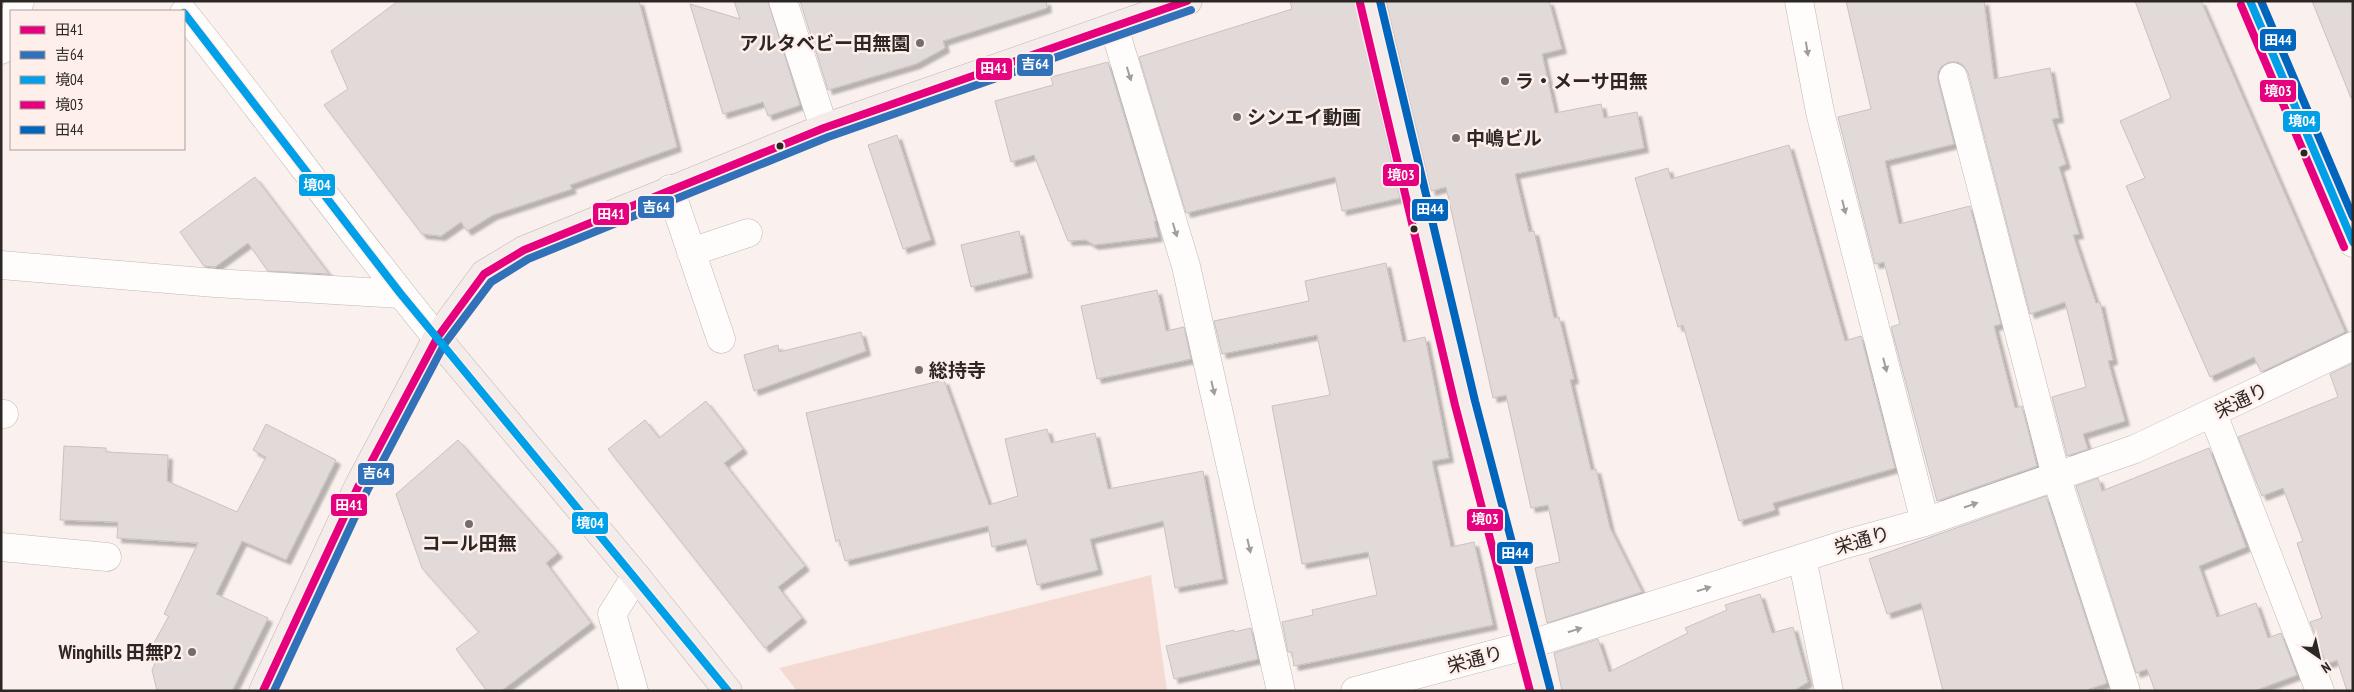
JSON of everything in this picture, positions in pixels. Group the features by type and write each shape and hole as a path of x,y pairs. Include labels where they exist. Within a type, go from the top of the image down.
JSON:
{"main road":[{"path":"1370,1 1465,403 1540,691"},
{"path":"263,691 358,487 411,384 437,338 484,274 524,250 670,189 824,128 1179,3"},
{"path":"437,338 636,576 728,691"}],"street":[{"path":"783,1 824,128"},
{"path":"1799,1 1820,112 1925,522"},
{"path":"2250,1 2353,243"},
{"path":"185,14 400,294 437,338"},
{"path":"1,50 10,27"},
{"path":"1114,27 1186,266 1281,691"},
{"path":"1952,77 2056,476 2126,691"},
{"path":"670,189 691,252 694,281 721,339"},
{"path":"691,252 748,233"},
{"path":"1,265 214,283 400,294"},
{"name":"栄通り","path":"1355,691 1528,645 1802,558 1925,522 2135,449 2213,414 2353,346"},
{"path":"2213,414 2320,691"},
{"path":"1,547 107,557"},
{"path":"1802,558 1829,691"},
{"path":"634,691 612,614 636,576"}],"shaded area":[{"path":"1151,575 1167,691 797,691 779,668"}],"building":[{"path":"398,1 639,1 677,147 570,185 572,189 493,215 467,231 461,222 441,236 422,234 324,105 348,89 331,51"},
{"path":"734,1 768,1 800,105 768,116 763,102 723,114 690,4 740,19"},
{"path":"800,1 1046,1 1047,8 943,41 945,48 916,64 828,90"},
{"path":"1290,1 1355,1 1400,198 1342,211 1335,177 1186,213 1139,57 1292,9"},
{"path":"1386,1 1549,1 1562,49 1542,54 1555,113 1601,104 1604,118 1637,112 1644,148 1515,174 1529,232 1534,231 1554,318 1559,317 1574,379 1570,380 1591,470 1596,469 1610,528 1642,592 1547,623 1535,568 1560,562 1548,505 1531,508 1506,395 1493,398 1446,187 1431,191"},
{"path":"1846,1 1984,1 1994,79 2050,68 2059,118 2052,119 2066,164 2059,167 2079,234 2073,235 2096,303 2100,302 2113,360 2108,361 2125,421 2083,434 2088,449 2067,456 2052,397 2086,387 2065,302 2030,314 1968,73 1964,66 1958,62 1949,62 1942,66 1938,72 1938,80 1954,144 1885,161 1899,224 1970,206 2001,324 1994,326 2015,408 2022,406 2037,466 1937,501 1891,327 1900,324 1884,262 1875,264 1838,117 1871,109"},
{"path":"2135,1 2201,1 2345,332 2261,372 2254,357 2210,377 2126,186 2145,178 2120,121 2171,98"},
{"path":"2312,1 2353,1 2353,98 2351,98"},
{"path":"1108,62 1156,221 1154,221 1158,237 1094,245 1086,240 1068,241 1034,155 1011,162 995,101 1053,85 1051,77"},
{"path":"897,135 931,240 903,249 868,145"},
{"path":"1789,145 1845,341 1861,336 1895,468 1773,503 1775,510 1739,521 1683,325 1678,327 1635,178 1668,168 1671,179"},
{"path":"255,177 329,274 268,271 248,243 215,267 204,266 180,232"},
{"path":"1019,231 1028,273 971,287 961,245"},
{"path":"1386,263 1403,342 1425,337 1449,458 1432,461 1451,547 1474,542 1493,625 1294,666 1292,652 1288,652 1282,622 1313,615 1312,610 1377,595 1368,552 1302,564 1272,406 1330,395 1317,335 1222,354 1214,321 1309,301 1305,281"},
{"path":"1157,290 1166,331 1184,327 1191,359 1097,379 1081,306"},
{"path":"861,332 866,351 754,391 744,355 778,345 779,352"},
{"path":"2353,363 2353,691 2347,691 2337,660 2326,664 2310,622 2322,618 2297,543 2303,541 2283,488 2262,496 2238,437 2338,397 2330,374"},
{"path":"944,380 989,505 1018,496 1005,439 1047,429 1051,443 1095,433 1108,489 1203,471 1223,579 1175,588 1163,521 1090,539 1098,570 1037,585 1026,539 992,547 988,526 845,561 839,539 836,542 806,413"},
{"path":"706,401 743,449 724,463 805,566 778,587 802,618 765,648 608,449 645,420 659,438"},
{"path":"266,424 336,460 286,560 242,541 216,594 268,618 232,691 157,691 152,670 158,657 151,648 169,616 164,614 198,543 117,538 118,522 60,520 64,446 106,448 106,452 168,455 167,481 237,512 266,457 253,450"},
{"name":"コール田無","path":"458,440 558,553 546,563 591,623 501,691 487,691 456,649 479,632 422,568 396,494"},
{"path":"2209,448 2246,547 2199,566 2217,617 2256,603 2268,638 2281,633 2297,675 2254,691 2155,691 2147,669 2136,673 2076,486 2098,478 2102,491"},
{"path":"2046,496 2107,683 2084,691 1943,691 1921,603 1887,614 1869,559"},
{"path":"1760,594 1772,633 1793,627 1808,682 1793,691 1562,691 1554,653 1598,639 1609,672 1688,633 1685,628 1727,610 1725,605"},
{"path":"1251,628 1258,659 1174,679 1166,646 1234,630 1234,632"}],"transit line":[{"name":"田41","path":"263,691 358,487 437,338 484,274 524,250 824,128 1187,1"},
{"name":"田44","path":"1380,1 1475,401 1550,688"},
{"name":"境04","path":"2250,1 2353,242"},
{"name":"田44","path":"2261,1 2353,217"},
{"name":"境03","path":"1360,3 1455,405 1530,691"},
{"name":"境03","path":"2241,5 2344,247"},
{"name":"吉64","path":"274,691 367,491 445,343 491,282 528,259 828,137 1191,10"},
{"name":"境04","path":"185,14 400,293 728,691"}],"place":[{"name":"アルタベビー田無園","path":"920,43"},
{"name":"ラ・メーサ田無","path":"1505,81"},
{"name":"シンエイ動画","path":"1237,117"},
{"name":"中嶋ビル","path":"1456,138"},
{"name":"総持寺","path":"919,370"},
{"name":"コール田無","path":"469,524"},
{"name":"Winghills 田無P2","path":"192,652"}]}
